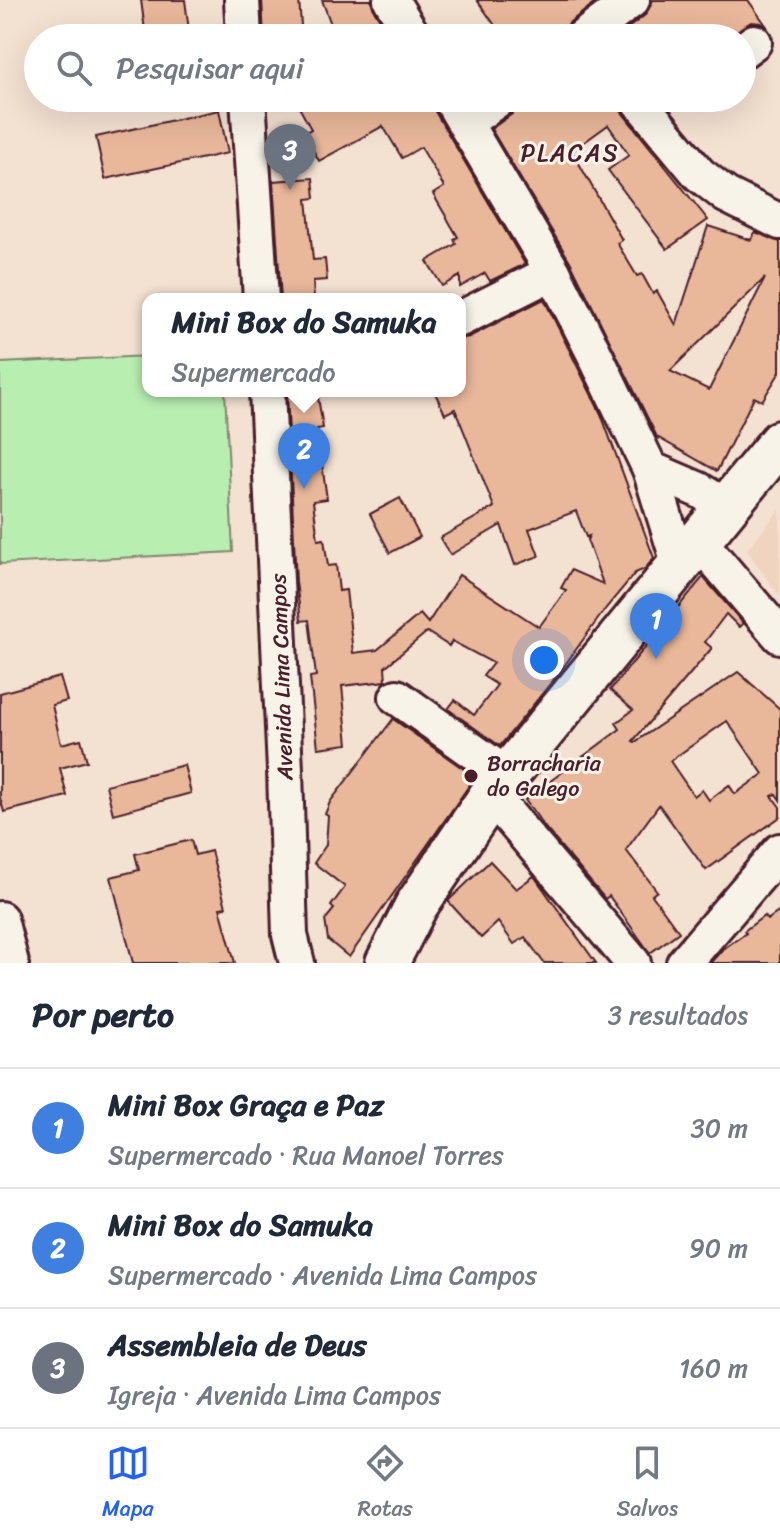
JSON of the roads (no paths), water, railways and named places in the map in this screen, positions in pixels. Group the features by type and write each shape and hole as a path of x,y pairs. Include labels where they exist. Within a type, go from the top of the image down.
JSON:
{"main road":[{"path":"387,963 416,906 499,785 780,442"}],"street":[{"path":"242,0 243,24"},
{"path":"391,0 406,24"},
{"path":"603,24 632,0"},
{"path":"249,112 261,293"},
{"path":"459,112 553,272 689,553 780,636"},
{"path":"658,112 699,174 726,195 780,222"},
{"path":"466,316 553,272"},
{"name":"Avenida Lima Campos","path":"267,397 285,754 290,935 297,963"},
{"path":"650,469 699,490 727,507"},
{"path":"397,697 499,785 633,963"},
{"path":"684,963 780,851"},
{"path":"0,919 11,963"}],"place":[{"name":"Assembleia de Deus","path":"290,190"},
{"name":"Mini Box do Samuka","path":"304,489"},
{"name":"Mini Box Graça e Paz","path":"656,659"},
{"name":"Borracharia do Galego","path":"471,776"}],"district":[{"name":"PLACAS","path":"570,153"}]}
